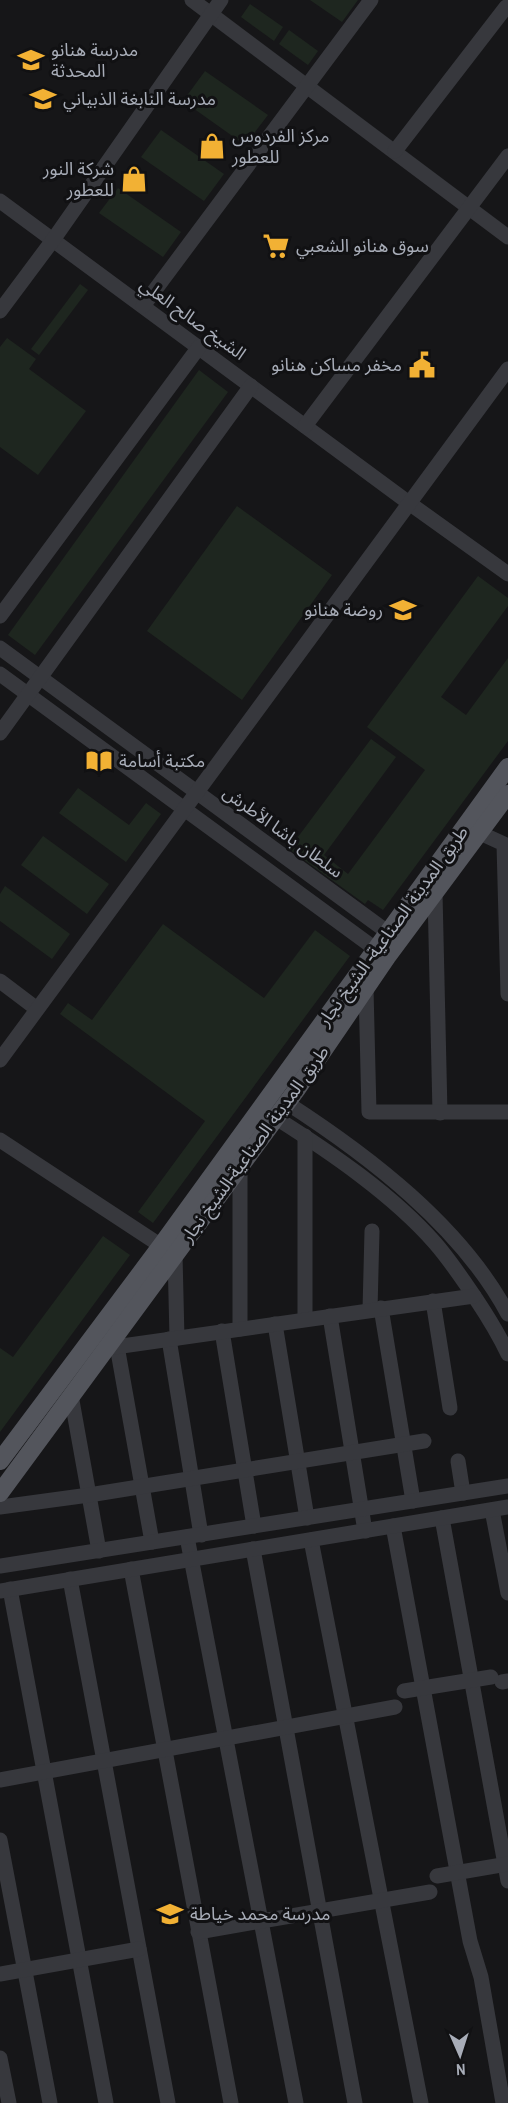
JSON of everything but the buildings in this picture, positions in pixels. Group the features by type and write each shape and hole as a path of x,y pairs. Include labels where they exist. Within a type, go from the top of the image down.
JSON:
{"main road":[{"name":"طريق المدينة الصناعية- الشيخ نجار","path":"0,1461 168,1250 394,937 508,767"},
{"path":"394,937 435,892 508,794"},
{"name":"طريق المدينة الصناعية-الشيخ نجار","path":"0,1493 71,1395 112,1347 168,1250 240,1168 282,1110 366,988 381,954"}],"street":[{"path":"192,0 508,237"},
{"path":"0,311 53,240 221,0"},
{"path":"142,306 371,0"},
{"path":"395,151 506,7"},
{"path":"305,426 508,156"},
{"name":"الشيخ صالح العلي","path":"0,201 508,574"},
{"path":"0,616 199,347"},
{"path":"0,1060 508,369"},
{"path":"0,733 251,386"},
{"name":"سلطان باشا الأطرش","path":"0,648 394,937"},
{"path":"0,674 381,954"},
{"path":"480,833 504,844 508,994"},
{"path":"435,892 440,1113"},
{"path":"0,981 38,1009"},
{"path":"366,988 369,1112 508,1112"},
{"path":"282,1110 305,1136 394,1203 435,1243 474,1296 508,1354"},
{"path":"282,1110 308,1116 427,1209 457,1242 506,1306"},
{"path":"304,1319 305,1136"},
{"path":"0,1140 168,1250 173,1338 192,1478 194,1536 192,1559 296,2103"},
{"path":"240,1168 240,1329"},
{"path":"394,1203 406,1191"},
{"path":"372,1231 375,1309 404,1444 413,1501"},
{"path":"152,1542 112,1347 474,1296"},
{"path":"433,1301 450,1408"},
{"path":"330,1316 365,1531"},
{"path":"275,1324 307,1518"},
{"path":"222,1331 254,1526"},
{"path":"71,1395 99,1551"},
{"path":"0,1507 89,1495 424,1441"},
{"path":"459,1461 464,1493"},
{"path":"0,1566 508,1486"},
{"path":"484,1490 508,1593"},
{"path":"106,2103 46,1772 5,1590 508,1507"},
{"path":"442,1518 507,1864 508,1881"},
{"path":"393,1526 457,1873 470,1941 481,1977 503,2103"},
{"path":"312,1540 421,2103"},
{"path":"254,1549 355,2103"},
{"path":"131,1569 231,2103"},
{"path":"70,1579 168,2103"},
{"path":"404,1691 471,1680 500,1680"},
{"path":"0,1780 395,1707"},
{"path":"0,1840 50,2103"},
{"path":"437,1876 507,1864"},
{"path":"198,1932 430,1892"},
{"path":"0,1974 139,1949"},
{"path":"0,2058 9,2103"}],"shaded area":[{"path":"310,0 358,0 342,22"},
{"path":"250,4 283,27 274,41 241,17"},
{"path":"289,30 318,51 308,65 279,44"},
{"path":"205,71 268,115 245,145 183,101"},
{"path":"161,130 224,174 204,201 141,157"},
{"path":"118,188 181,232 163,257 99,213"},
{"path":"80,284 88,290 39,355 31,349"},
{"path":"7,338 36,359 29,369 86,411 38,475 0,447 0,347"},
{"path":"199,370 228,392 35,655 8,635"},
{"path":"237,506 332,575 242,700 147,631"},
{"path":"478,576 508,598 508,606 441,697 466,715 508,658 508,741 383,910 368,900 365,904 289,849 371,739 396,757 324,855 348,874 425,770 367,727"},
{"path":"78,788 129,825 146,803 161,814 126,862 59,813"},
{"path":"43,836 109,884 87,914 21,865"},
{"path":"5,886 70,934 52,959 0,921 0,894"},
{"path":"163,924 264,998 315,930 350,956 153,1223 138,1212 205,1121 60,1014 68,1003 92,1020"},
{"path":"103,1236 130,1255 0,1432 0,1348 13,1357"}],"place":[{"name":"مدرسة هنانو المحدثة","path":"31,60"},
{"name":"مدرسة النابغة الذبياني","path":"43,99"},
{"name":"مركز الفردوس للعطور","path":"212,146"},
{"name":"شركة النور للعطور","path":"134,179"},
{"name":"سوق هنانو الشعبي","path":"276,246"},
{"name":"مخفر مساكن هنانو","path":"422,365"},
{"name":"روضة هنانو","path":"403,610"},
{"name":"مكتبة أسامة","path":"99,761"},
{"name":"مدرسة محمد خياطة","path":"170,1914"}]}
